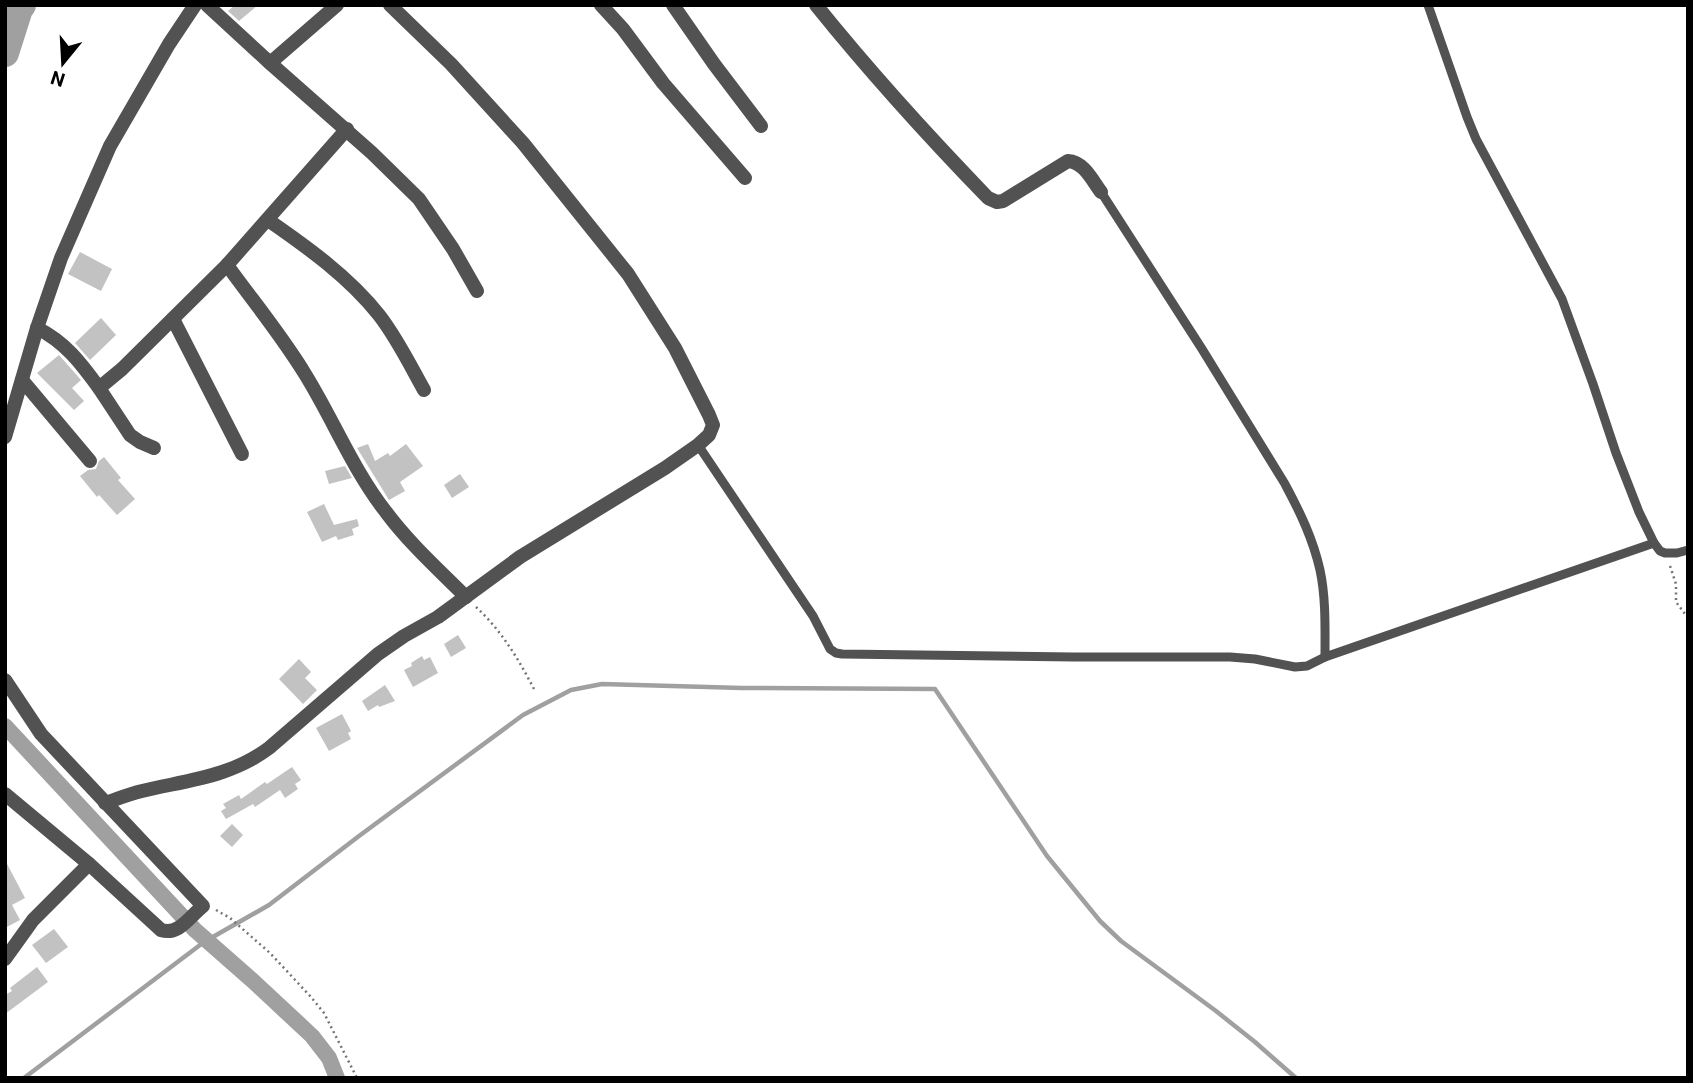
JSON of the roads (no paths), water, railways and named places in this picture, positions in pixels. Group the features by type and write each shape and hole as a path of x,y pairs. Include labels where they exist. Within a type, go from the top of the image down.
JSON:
{"street":[{"path":"5,437 61,258 110,146 169,44 195,5"},
{"path":"207,5 346,129 419,199 453,248 477,291"},
{"path":"270,63 337,5"},
{"path":"105,803 139,792 211,776 254,759 377,654 438,617 520,557 633,489 698,445 709,435 713,425 675,348 628,274 523,143 452,64 390,5"},
{"path":"601,5 623,29 663,83 745,178"},
{"path":"673,5 761,126"},
{"path":"816,5 909,114 988,198 997,202 1003,201 1068,161 1073,161 1083,168 1101,192"},
{"path":"99,388 122,369 227,265 346,129"},
{"path":"268,220 341,276 379,315 424,390"},
{"path":"227,265 304,373 358,472 386,513 467,597"},
{"path":"173,319 242,454"},
{"path":"37,328 52,335 80,361 124,429 154,448"},
{"path":"22,380 90,461"},
{"path":"5,680 41,734 198,910 177,930 161,930 89,864 5,794"},
{"path":"5,959 33,920 89,864"}],"lane":[{"path":"1428,5 1476,139 1562,299 1639,512 1660,551 1676,553 1688,550"},
{"path":"1101,192 1209,360 1297,506 1308,530 1320,569 1325,657"},
{"path":"698,445 814,615 830,649 836,653 1219,657 1255,659 1295,667 1307,666 1325,657 1654,543"}],"waterway":[{"path":"5,53 22,5"},
{"path":"24,1078 204,942 269,905 523,715 571,690 602,684 935,689 1047,856 1100,921 1121,941 1216,1011 1296,1078"},
{"path":"5,726 195,930 312,1036 329,1058 337,1078"}]}
